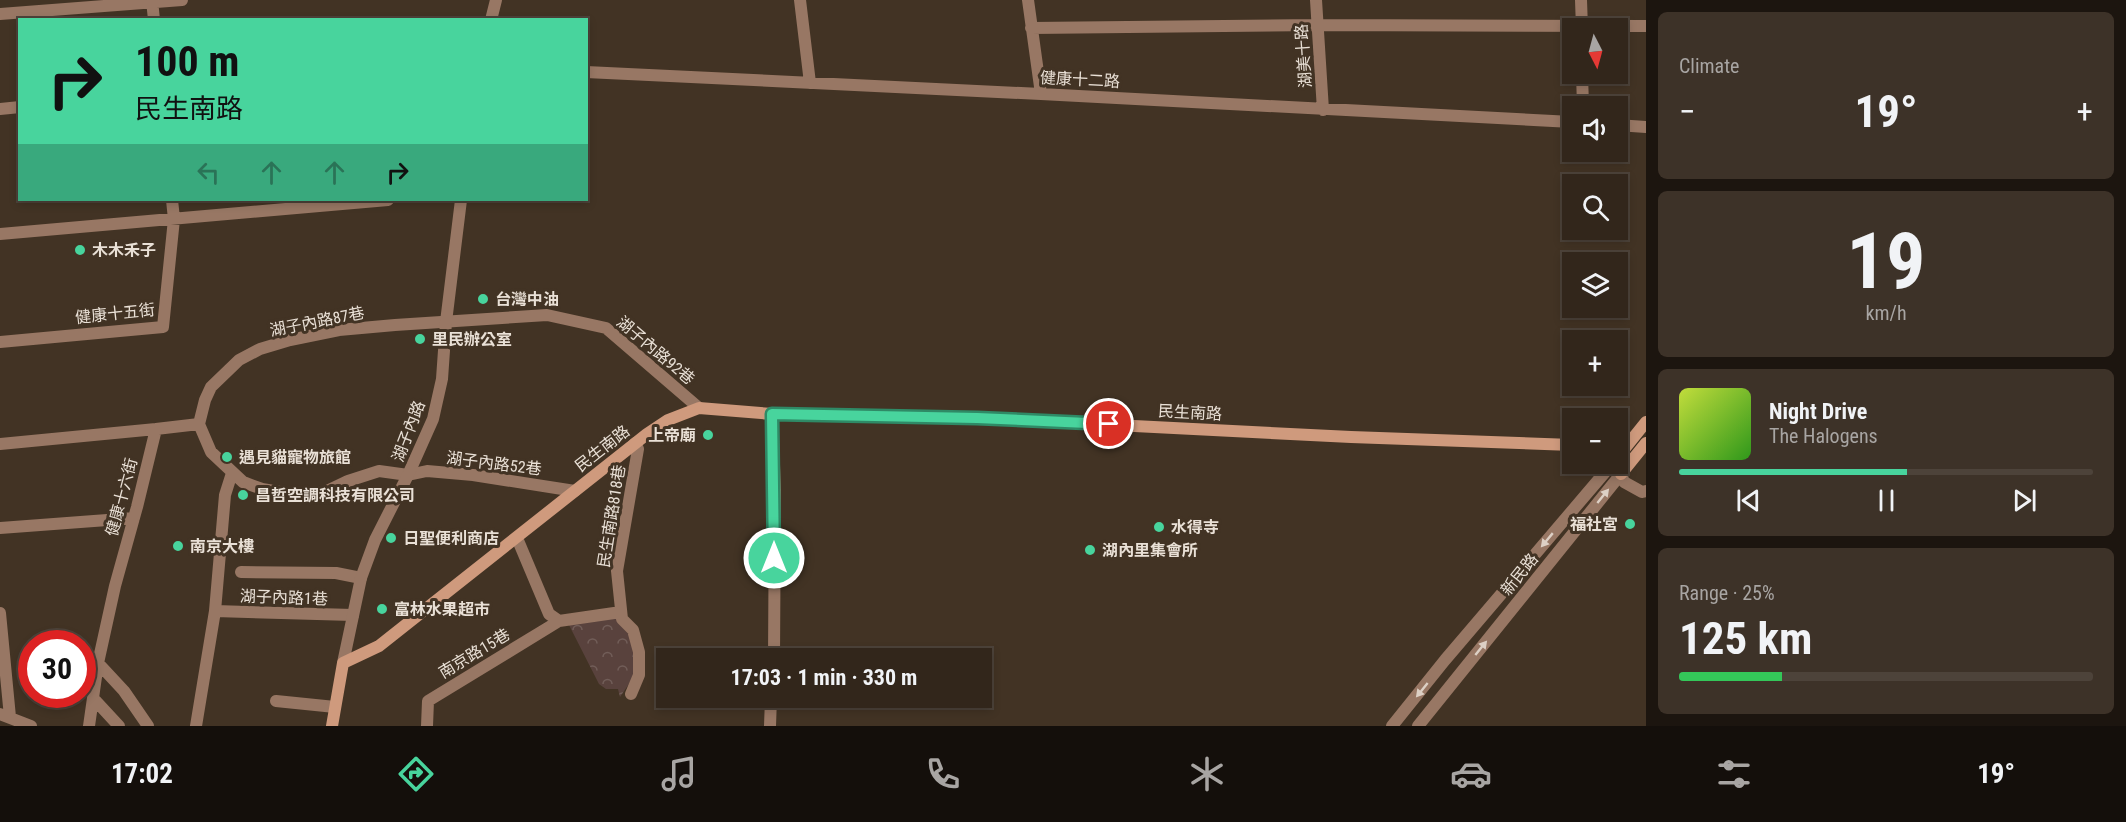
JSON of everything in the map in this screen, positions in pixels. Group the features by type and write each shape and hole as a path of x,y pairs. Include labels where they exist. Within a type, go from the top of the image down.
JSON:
{"main road":[{"name":"民生南路","path":"343,663 379,646 575,490 668,420 699,408 772,414 977,418 1351,437 1562,445"},
{"path":"1628,444 1646,422"},
{"name":"新民路","path":"1628,460 1646,443"},
{"path":"332,726 343,663"}],"street":[{"path":"0,14 182,0"},
{"path":"492,18 496,0"},
{"path":"800,0 810,83"},
{"path":"1028,0 1041,93"},
{"name":"湖美十路","path":"1316,0 1323,110"},
{"path":"1581,0 1582,18"},
{"path":"152,1 154,18"},
{"path":"1031,28 1317,25 1562,27"},
{"path":"1628,26 1646,26"},
{"name":"健康十二路","path":"588,72 1041,93 1562,122"},
{"path":"0,109 18,107"},
{"path":"1628,126 1646,127"},
{"path":"172,201 174,219"},
{"path":"0,234 377,201"},
{"name":"湖子內路","path":"343,663 361,578 375,540 433,419 442,379 446,322 461,201"},
{"name":"健康十五街","path":"0,342 164,327 174,219"},
{"name":"湖子內路92巷","path":"446,322 547,315 606,328 699,408"},
{"name":"湖子內路87巷","path":"199,424 211,387 239,360 260,349 339,330 446,322"},
{"path":"772,414 775,490 774,648"},
{"path":"156,429 199,424"},
{"name":"湖子內路52巷","path":"199,424 212,452 232,473 243,482 262,489 292,494 325,492 348,481 379,471 408,475 427,471 473,475 575,490"},
{"name":"健康十六街","path":"0,444 156,429 114,586 96,681"},
{"name":"民生南路818巷","path":"631,694 639,675 639,652 633,630 621,619 617,571 638,449 635,444"},
{"name":"湖子內路1巷","path":"196,726 215,611 225,495 232,473"},
{"name":"新民路","path":"1392,726 1604,474"},
{"name":"新民路","path":"1418,726 1615,474"},
{"path":"1621,474 1624,482 1642,492 1646,491"},
{"path":"0,528 134,518"},
{"path":"517,538 549,614 559,621"},
{"path":"241,572 336,573 361,578"},
{"name":"湖子內路1巷","path":"215,611 353,615"},
{"name":"南京路15巷","path":"427,726 428,701 559,621 621,612"},
{"path":"0,613 5,715 31,726"},
{"path":"98,663 124,691 148,726"},
{"path":"96,701 119,726"},
{"path":"276,701 335,706"},
{"name":"健康十六街","path":"89,726 92,708"},
{"path":"770,726 771,708"}],"green space":[{"path":"616,617 631,631 635,675 620,697 618,689 606,689 599,684 569,625"}],"place":[{"name":"木木禾子","path":"80,250"},
{"name":"台灣中油","path":"483,299"},
{"name":"里民辦公室","path":"420,339"},
{"name":"上帝廟","path":"708,435"},
{"name":"遇見貓寵物旅館","path":"227,457"},
{"name":"昌哲空調科技有限公司","path":"243,495"},
{"name":"福社宮","path":"1630,524"},
{"name":"水得寺","path":"1159,527"},
{"name":"日聖便利商店","path":"391,538"},
{"name":"南京大樓","path":"178,546"},
{"name":"湖內里集會所","path":"1090,550"},
{"name":"富林水果超市","path":"382,609"}],"route":[{"path":"774,558 775,490 772,414 977,418 1109,424"}]}
